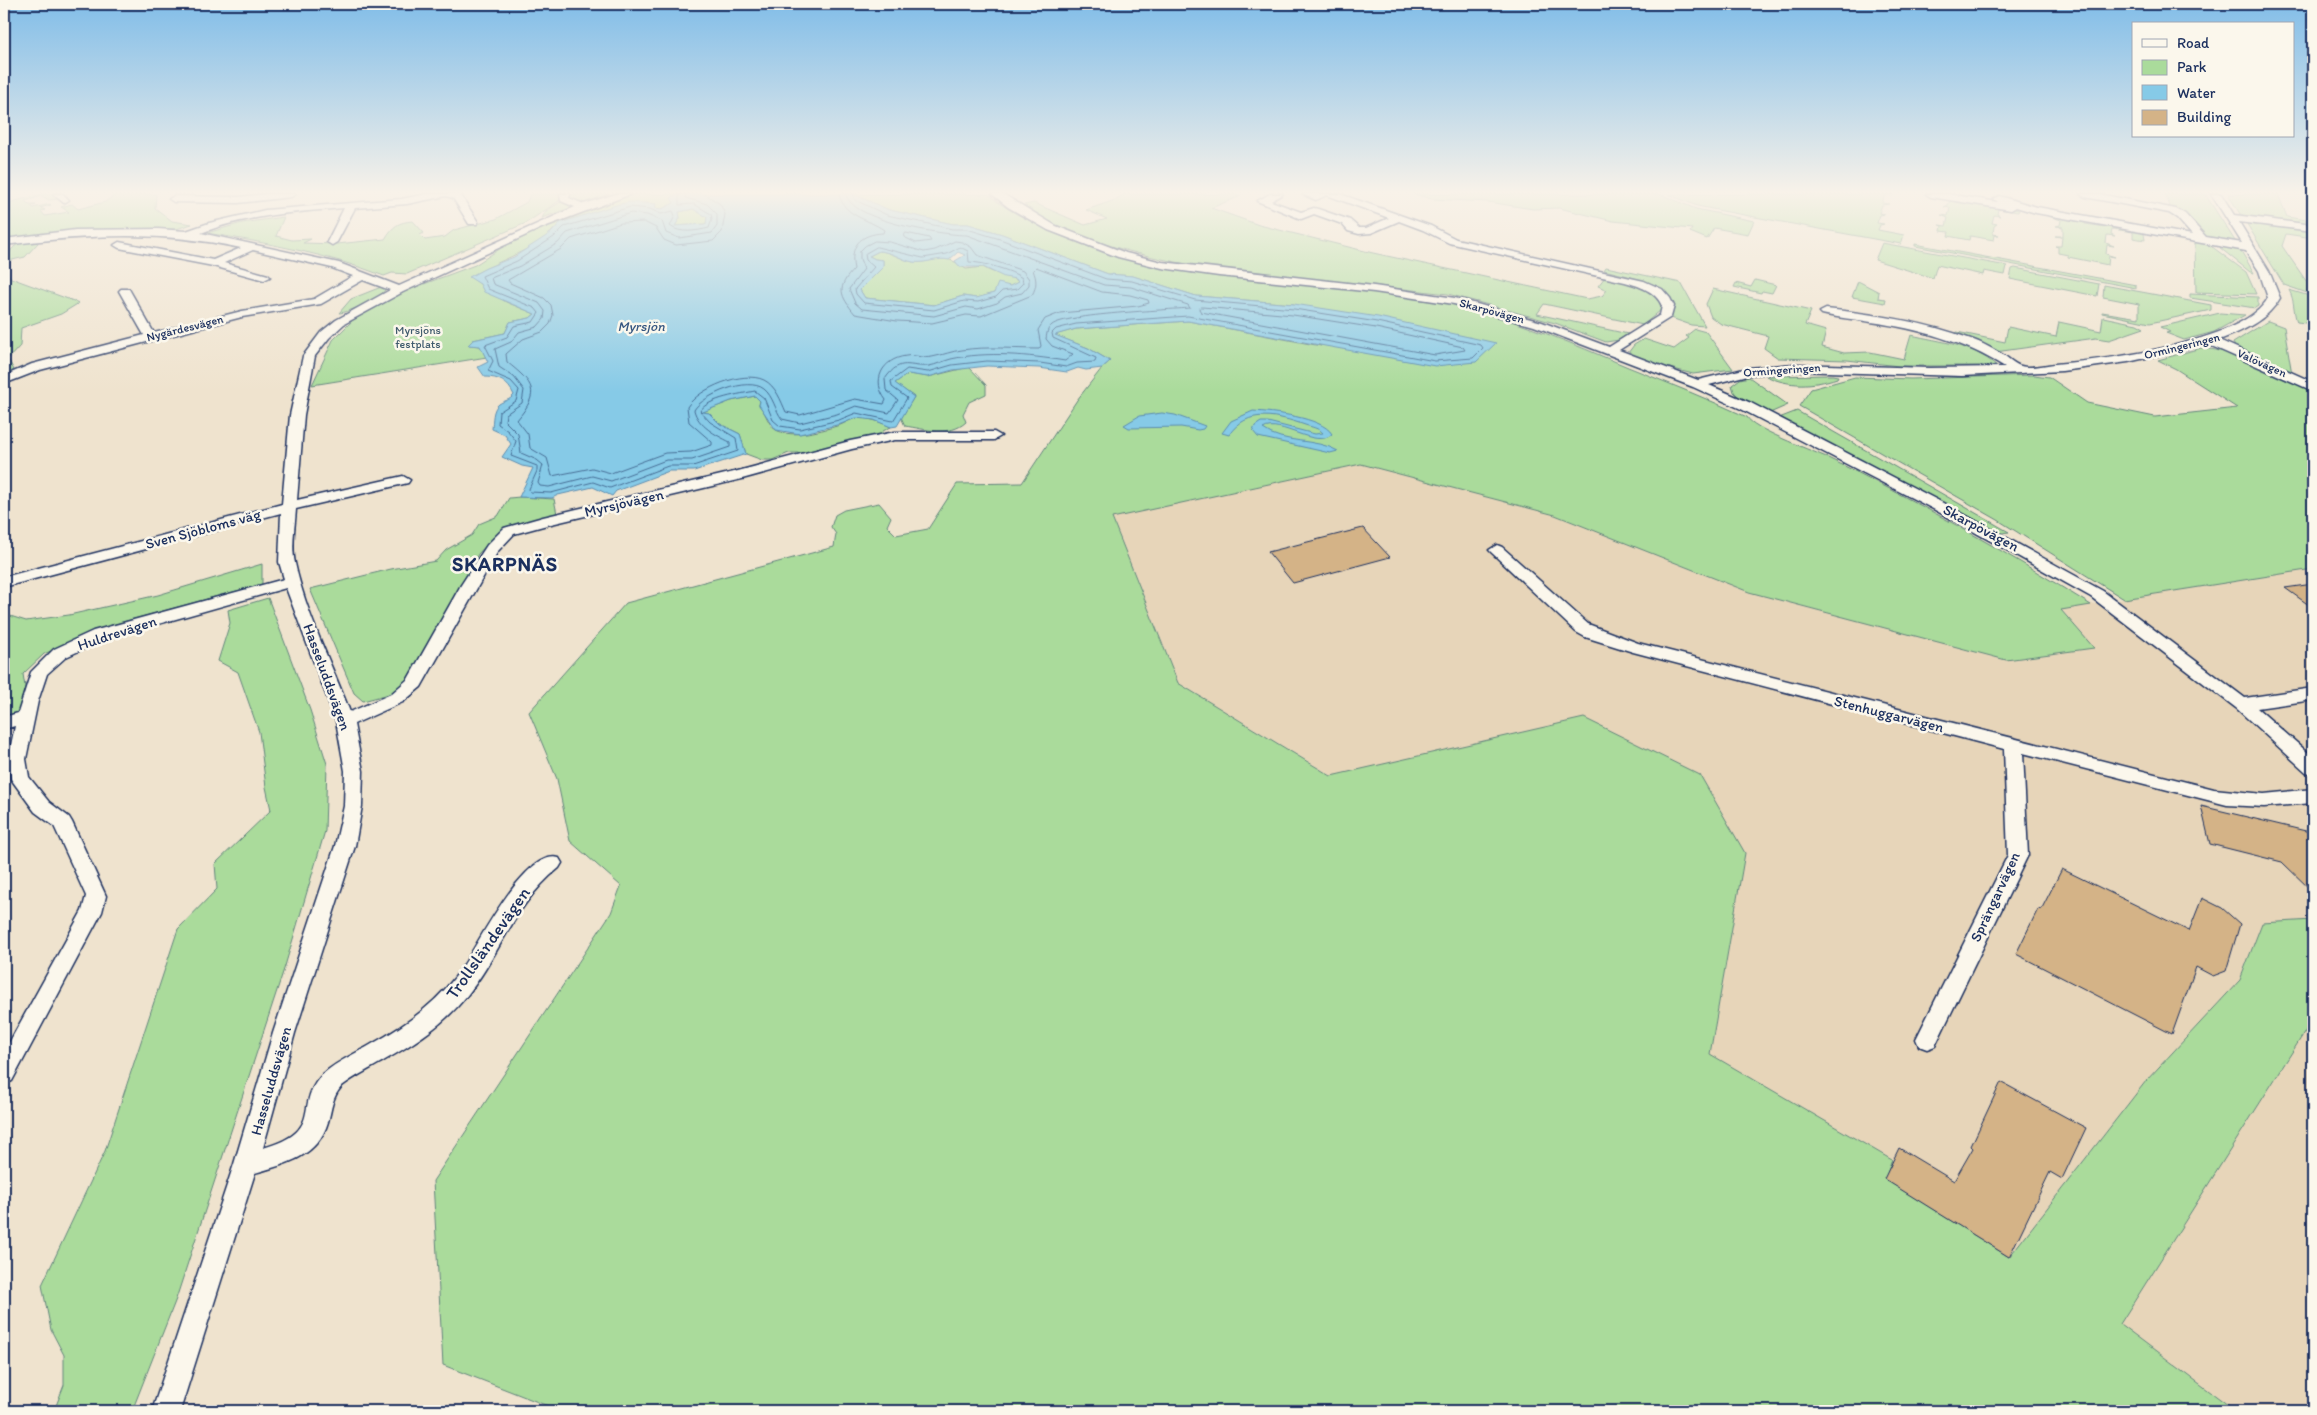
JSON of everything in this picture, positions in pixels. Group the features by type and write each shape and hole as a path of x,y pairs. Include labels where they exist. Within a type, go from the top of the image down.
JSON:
{"street":[{"path":"198,260 264,277"},
{"path":"214,263 221,260"},
{"path":"317,260 335,264 400,290"},
{"name":"Hasseluddsvägen","path":"166,1411 246,1164 284,1033 345,846 352,806 354,771 346,721 292,582 287,562 286,539 297,415 310,354 325,335 340,322 400,290 466,260"},
{"name":"Skarpövägen","path":"1144,260 1219,273 1374,289 1455,301 1538,324 1697,384 1746,406 1940,507 2089,590 2130,618 2242,704 2313,767"},
{"path":"1541,260 1628,279 1644,284 1660,294 1668,306 1665,317 1610,351"},
{"name":"Ormingeringen","path":"1697,384 1737,373 1757,370 1826,367 1896,371 2018,370 2121,360 2210,341 2232,332 2272,303 2272,292 2257,260"},
{"name":"Nygärdesvägen","path":"4,380 36,367 242,314 317,302 363,275"},
{"path":"125,291 151,337"},
{"path":"1826,312 1850,314 1953,336 1981,347 2018,370"},
{"name":"Valövägen","path":"2210,341 2313,387"},
{"name":"Myrsjövägen","path":"346,721 397,698 415,683 469,585 492,548 509,531 543,521 737,476 850,445 895,436 994,436"},
{"name":"Sven Sjöbloms väg","path":"4,582 290,506 403,480"},
{"name":"Stenhuggarvägen","path":"1497,550 1573,622 1591,633 1633,647 1890,715 2013,744 2222,798 2269,802 2313,796"},
{"name":"Huldrevägen","path":"4,1074 92,912 96,896 62,822 42,807 20,779 17,759 26,717 39,672 60,653 99,635 292,582"},
{"path":"2242,704 2313,694"},
{"path":"4,723 26,717"},
{"name":"Sprängarvägen","path":"1927,1039 2018,855 2013,744"},
{"name":"Trollsländevägen","path":"246,1164 292,1149 304,1142 316,1124 324,1093 335,1079 406,1037 437,1014 461,986 528,884 552,863"}],"shaded area":[{"path":"1361,464 1555,515 1749,592 2006,660 2093,648 2061,609 2313,569 2313,920 2262,923 2240,980 2146,1081 2009,1257 1884,1179 1892,1160 1710,1054 1745,853 1361,770 1332,776 1178,683 1112,517"},
{"path":"2313,1019 2313,1411 2236,1411 2120,1324"}],"green space":[{"path":"337,260 440,260 407,274 392,273 384,276"},
{"name":"Myrsjöns festplats","path":"483,260 504,260 470,277 506,302 535,314 530,318 510,322 505,333 473,340 469,345 480,346 487,357 312,385 333,340 353,320 408,290 475,265"},
{"path":"883,260 921,262 950,260 966,269 983,267 1019,282 1010,286 999,285 994,293 976,298 963,296 934,305 865,298 860,290 883,267"},
{"path":"1071,260 1136,260 1201,274 1404,296 1455,305 1521,324 1688,391 1747,417 1751,422 1770,433 1824,456 1926,508 2026,565 2091,605 2061,610 2094,648 2006,660 1749,592 1555,515 1361,464 1112,518 1178,683 1331,776 1584,718 1700,775 1745,853 1710,1054 1892,1160 1885,1179 2009,1257 2146,1081 2240,980 2262,923 2313,920 2313,1019 2120,1324 2236,1411 552,1411 548,1406 443,1365 433,1181 611,913 621,886 570,841 557,779 529,712 626,603 834,547 836,534 831,527 835,515 844,510 879,503 891,517 887,526 896,535 928,529 957,484 1022,483 1077,400 1102,368 1110,361 1088,348 1054,335 1076,329 1188,321 1321,346 1294,304 1196,296 1133,276 1108,274"},
{"path":"1168,260 1406,260 1587,299 1602,296 1607,290 1598,286 1605,277 1621,280 1649,290 1656,295 1660,302 1661,310 1643,325 1544,304 1537,314 1628,334 1619,340 1606,342 1555,323 1448,294 1191,265"},
{"path":"1875,260 1975,260 2007,266 2005,275 1984,271 1983,275 1937,265 1933,278"},
{"path":"1989,260 2001,260 2136,285 2136,288"},
{"path":"2083,260 2109,260 2108,265"},
{"path":"2195,260 2230,260 2246,272 2256,294 2196,292"},
{"path":"2235,260 2246,260 2254,273"},
{"path":"2269,260 2292,260 2313,291 2313,295 2284,285"},
{"path":"1606,267 1681,283 1705,326 1691,325 1671,318 1674,307 1669,298 1644,281 1604,270"},
{"path":"2012,269 2099,284 2097,296 2010,279"},
{"path":"4,272 7,272 11,278 79,303 61,314 21,328 20,346 8,359 14,370 4,376"},
{"path":"1755,280 1776,285 1772,293 1762,291 1761,293 1734,287 1736,283 1751,287"},
{"path":"1858,281 1879,292 1878,298 1886,299 1885,303 1852,297"},
{"path":"2104,285 2211,305 2211,310 2150,323 2102,313 2139,318 2139,304 2103,297"},
{"path":"381,287 385,290 371,301 339,313 351,299"},
{"path":"1713,289 1811,311 1805,325 1826,331 1822,347 1844,353 1870,352 1904,359 1911,335 1967,348 1997,366 1899,366 1847,360 1778,358 1764,348 1768,336 1721,324 1711,317 1706,304"},
{"path":"2289,290 2313,297 2313,324 2297,322"},
{"path":"2190,294 2258,297 2258,306 2255,308 2190,298"},
{"path":"2220,313 2245,315 2214,332 2184,340 2166,333 2170,332 2160,327"},
{"path":"2103,317 2137,324 2144,328 2109,340 2096,338 1995,352 1956,334 1957,332 2005,342 2008,327 2056,337 2059,322 2101,331"},
{"path":"2268,321 2284,327 2292,374 2236,348 2233,343"},
{"path":"1695,329 1706,332 1733,369 1693,374 1662,366 1628,353 1634,345 1644,339 1674,349 1689,338 1686,336"},
{"path":"2201,348 2244,358 2313,391 2313,569 2124,599 1998,520 1799,406 1811,389 1855,377 1911,379 2034,375 2049,377 2087,403 2155,417 2237,408 2176,369 2158,360"},
{"path":"969,367 986,385 986,394 969,402 963,414 966,422 960,427 945,431 905,426 901,417 914,397 894,383 908,374 928,377"},
{"path":"1766,376 1838,376 1828,381 1810,384 1792,384"},
{"path":"1749,377 1788,405 1770,413 1738,396 1734,392 1732,385 1740,379"},
{"path":"755,396 760,401 759,405 771,425 783,433 800,434 817,431 858,418 883,423 891,427 883,431 879,438 815,453 789,453 772,460 762,460 746,454 740,434 720,424 709,413 702,412 731,401"},
{"path":"1797,411 2009,532 2001,533 1779,418"},
{"path":"509,498 554,499 557,514 514,528 487,545 478,554 407,683 393,693 363,701 354,693 310,589 391,569 436,561 446,550 472,535 479,524 498,516"},
{"path":"262,564 262,584 105,627 44,654 23,674 25,687 18,712 4,719 4,614 26,621 69,615 158,595"},
{"path":"268,598 310,710 327,764 325,831 285,966 176,1299 132,1411 54,1411 64,1385 64,1355 51,1330 42,1285 105,1151 178,929 217,889 215,864 271,810 259,732 238,672 218,661 230,623 228,610"}],"water":[{"name":"Myrsjön","path":"506,260 883,260 883,267 860,290 865,298 934,305 963,296 976,298 994,293 998,283 1010,286 1018,282 1016,279 1004,277 983,267 960,267 955,261 957,260 1071,260 1108,274 1133,276 1196,296 1294,304 1378,317 1496,343 1476,362 1435,366 1188,321 1076,329 1055,335 1088,348 1110,361 1102,368 1086,370 1078,368 1067,372 1039,368 987,366 953,370 928,377 908,374 895,383 914,397 897,426 891,427 874,420 856,418 841,424 800,434 776,430 759,405 760,401 755,396 731,401 703,412 709,413 720,424 740,434 746,454 694,471 669,471 616,491 612,496 593,487 552,498 519,497 533,468 522,466 502,457 511,444 505,435 492,429 495,409 514,395 502,381 485,377 478,367 488,362 480,346 468,345 473,340 505,333 510,322 530,318 535,314 484,292 480,284 469,277"},
{"name":"Myrsjön","path":"907,260 933,260 918,262"},
{"path":"1253,411 1295,416 1318,423 1332,434 1325,438 1317,438 1308,437 1279,427 1263,429 1280,437 1320,444 1338,451 1330,453 1258,437 1253,431 1255,426 1261,422 1268,422 1315,434 1323,433 1315,428 1274,417 1254,417 1236,426 1229,435 1222,433 1231,421"},
{"path":"1162,413 1175,415 1205,426 1203,429 1198,430 1181,427 1129,428 1124,425 1139,416"}],"building":[{"path":"1363,528 1390,557 1293,583 1268,552"},
{"path":"2313,584 2313,608 2285,588"},
{"path":"2201,806 2310,832 2313,836 2313,892 2282,862 2210,844"},
{"path":"2062,869 2189,931 2202,898 2222,908 2240,924 2226,971 2213,976 2196,967 2172,1034 2016,954 2038,909 2041,910"},
{"path":"2001,1082 2086,1128 2062,1179 2050,1172 2009,1257 1884,1179 1899,1148 1954,1181 1973,1148 1971,1146"}],"district":[{"name":"SKARPNÄS","path":"505,564"}]}
